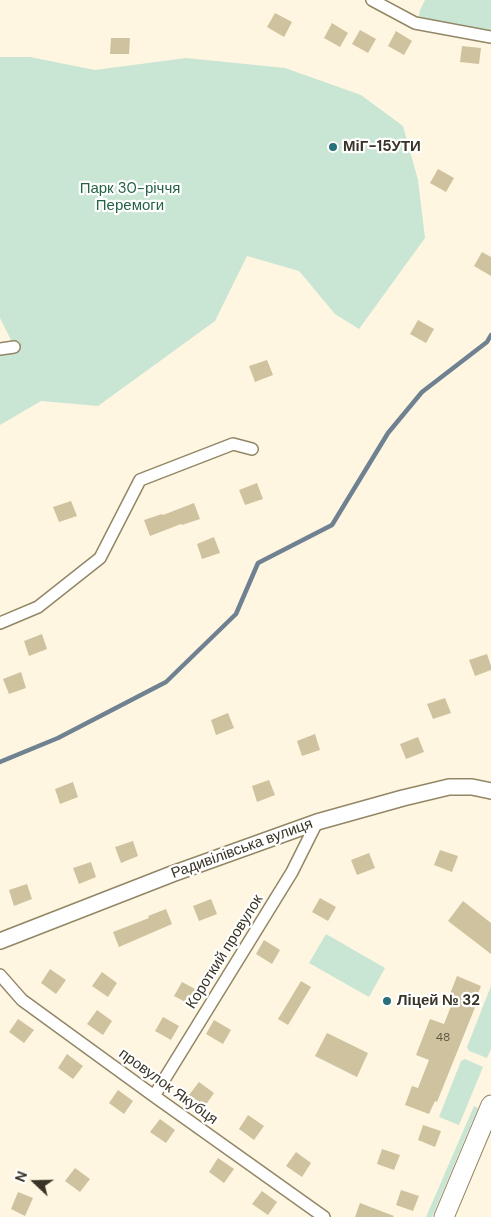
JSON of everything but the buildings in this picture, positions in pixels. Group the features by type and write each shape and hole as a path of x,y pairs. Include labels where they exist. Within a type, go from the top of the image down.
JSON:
{"main road":[{"path":"444,1217 491,1105"},
{"path":"453,1217 491,1128"}],"street":[{"path":"372,0 416,23 491,37"},
{"path":"0,349 14,346"},
{"path":"0,623 38,607 100,558 140,480 233,444 252,449"},
{"name":"Радивілівська вулиця","path":"0,941 172,874 317,822 449,787 472,787 491,790"},
{"name":"Короткий провулок","path":"154,1096 292,872 317,822"},
{"name":"провулок Якубця","path":"0,975 22,1000 324,1217"}],"green space":[{"path":"425,0 491,0 491,37 420,19 420,10"},
{"name":"Парк 30-річчя Перемоги","path":"0,57 30,57 95,70 186,58 285,68 361,95 403,126 418,180 425,238 359,329 335,314 299,271 247,256 215,321 98,406 41,401 0,425 0,349 14,346 0,318"},
{"path":"326,934 385,968 369,997 309,963"},
{"path":"491,986 491,1049 487,1058 469,1051 467,1047"},
{"path":"465,1059 483,1067 459,1125 439,1117 461,1061"},
{"path":"474,1106 478,1108 432,1217 426,1217"}],"waterway":[{"path":"0,762 58,738 166,682 236,614 258,563 332,525 388,433 422,392 487,342 491,335"}],"place":[{"name":"МіГ-15УТИ","path":"333,147"},
{"name":"Ліцей № 32","path":"387,1001"}]}
